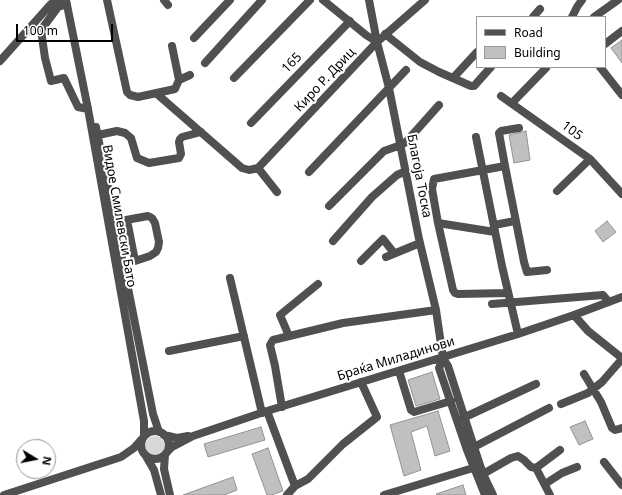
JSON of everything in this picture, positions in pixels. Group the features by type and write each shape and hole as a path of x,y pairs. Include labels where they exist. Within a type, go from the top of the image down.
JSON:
{"street":[{"path":"108,0 127,92 130,95 138,97 175,89 179,80 172,46"},
{"path":"194,38 230,0"},
{"path":"204,63 262,0"},
{"path":"234,78 310,0"},
{"path":"323,0 366,35 377,42"},
{"name":"Благоја Тоска","path":"369,0 377,42 389,88 420,243 436,310 442,358 439,368 473,468 485,495"},
{"name":"Киро Р. Дриц","path":"258,168 377,42 425,0"},
{"path":"572,16 576,7 582,0"},
{"path":"595,16 618,0"},
{"path":"0,61 51,4 66,1"},
{"path":"66,1 58,7 41,30 45,58 51,81 64,78 78,107 88,109"},
{"name":"Видое Смилевски Бато","path":"66,1 88,109 144,421 143,438"},
{"name":"Видое Смилевски Бато","path":"66,1 98,135 153,414 155,423 162,433"},
{"path":"534,16 540,9"},
{"name":"165","path":"251,123 350,21"},
{"path":"606,43 622,31"},
{"path":"385,34 420,62 471,86 474,86 490,68"},
{"path":"453,78 476,53"},
{"path":"512,103 546,68"},
{"path":"601,68 622,95"},
{"path":"309,172 406,70"},
{"path":"179,80 190,75"},
{"path":"157,94 242,168 249,170 258,168 276,192"},
{"name":"105","path":"501,96 590,159 622,194"},
{"path":"329,206 384,151 400,145 410,138 439,105"},
{"path":"519,128 501,131 499,134 515,221 527,272 547,270"},
{"path":"98,135 117,130 125,133 130,138 137,158 149,164 179,158 181,154 180,139 182,137 201,132"},
{"path":"476,137 508,293 518,334"},
{"path":"557,191 590,159"},
{"path":"505,166 434,179 432,189 438,223 453,290 455,293 508,293"},
{"path":"333,241 372,197 397,175 406,171"},
{"path":"115,222 148,216 156,222 159,242 156,252 150,256 123,265"},
{"path":"127,220 135,261"},
{"path":"438,223 495,228 515,221"},
{"path":"361,260 383,239 394,253"},
{"path":"386,257 420,243"},
{"path":"230,278 265,412 295,486"},
{"path":"289,336 280,315 318,284"},
{"path":"492,304 603,295 609,302"},
{"name":"Браќа Миладинови","path":"193,436 265,412 518,334 622,297"},
{"path":"282,407 270,345 272,340 343,323 436,310"},
{"path":"561,404 588,393 602,382 622,358 588,331 574,315"},
{"path":"169,351 244,336"},
{"name":"Благоја Тоска","path":"442,358 448,366 483,474 493,495"},
{"path":"399,371 411,410 414,412 451,401"},
{"path":"584,374 601,402 612,428 615,430 622,428"},
{"path":"287,495 295,486 308,479 343,444 377,418 361,382"},
{"path":"464,418 536,384"},
{"path":"474,447 549,408"},
{"path":"120,458 134,448 148,433 153,431 177,438 193,436"},
{"path":"162,433 169,443 164,469 170,495"},
{"path":"4,495 120,458 146,457 151,459 159,459 172,447 193,436"},
{"path":"143,438 141,448 154,470 161,495"},
{"path":"536,468 560,450"},
{"path":"483,474 511,458 518,456 531,467 536,468 550,495"},
{"path":"604,462 622,485"},
{"path":"545,484 562,473 577,467"},
{"path":"384,495 396,493 473,468"}],"shaded area":[{"path":"155,436 162,439 165,446 162,453 155,456 148,453 145,446 148,439"}],"building":[{"path":"622,40 622,63 611,48"},
{"path":"526,131 530,160 514,163 509,135"},
{"path":"607,221 616,232 603,242 595,231"},
{"path":"432,372 440,399 416,406 408,380"},
{"path":"438,411 450,451 435,456 427,426 411,432 421,470 404,476 390,425"},
{"path":"585,421 593,439 579,445 570,427"},
{"path":"261,427 265,440 208,457 204,444"},
{"path":"268,448 283,491 271,495 267,495 252,454"},
{"path":"233,477 237,490 224,495 183,495"},
{"path":"463,485 466,495 436,494"}]}
